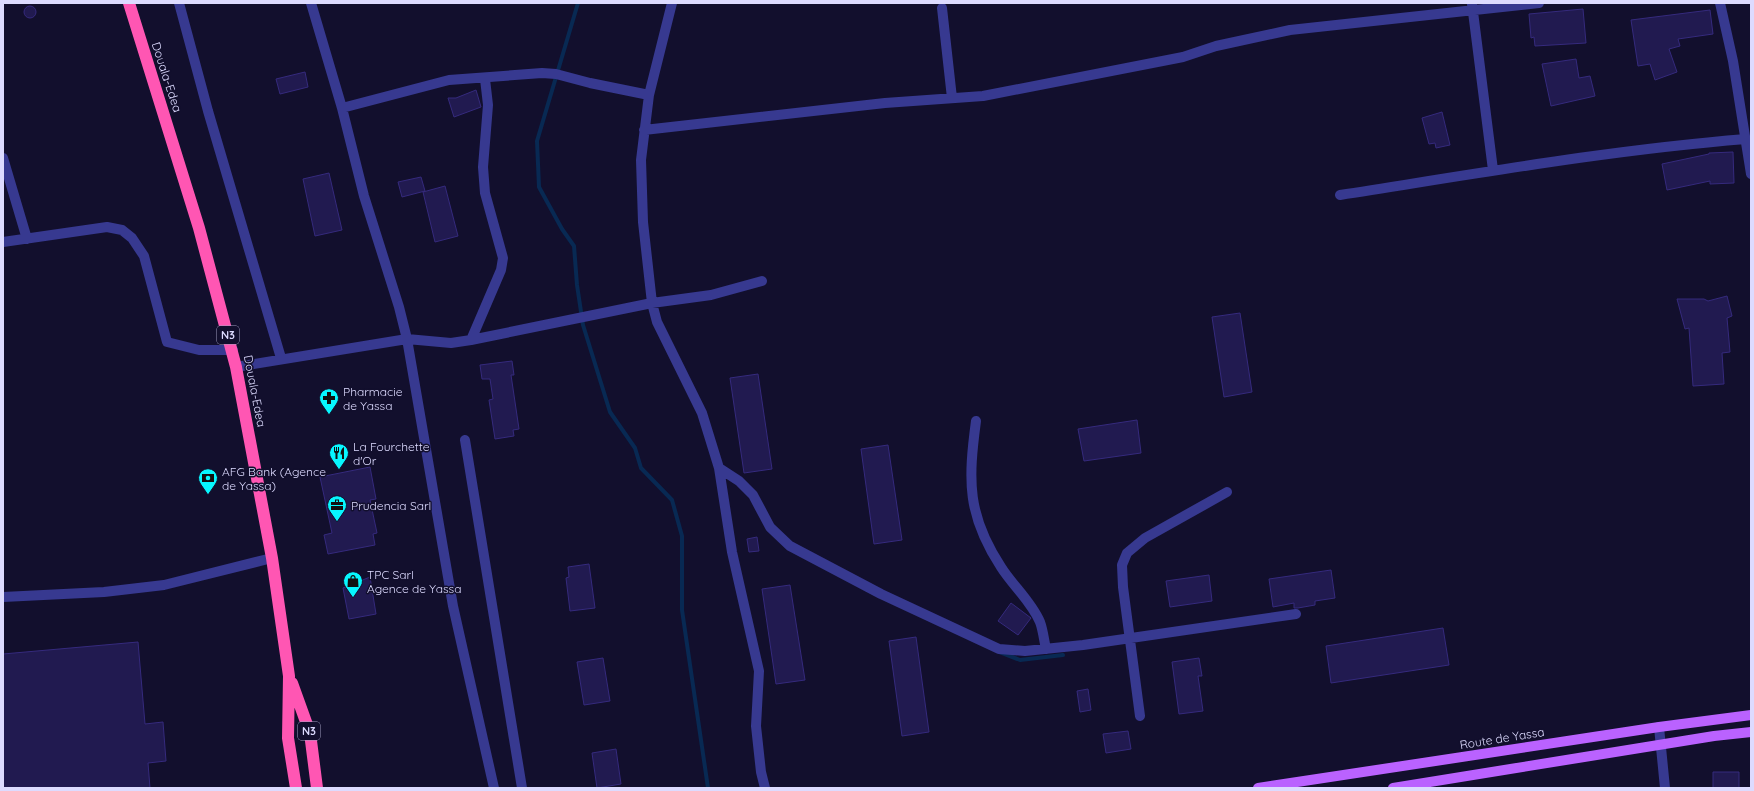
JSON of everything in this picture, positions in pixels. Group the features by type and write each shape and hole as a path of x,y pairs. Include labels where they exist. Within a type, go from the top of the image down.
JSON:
{"highway":[{"name":"Douala-Edea","path":"129,3 199,228 233,350 272,558 290,676 288,738 296,788"},
{"name":"Douala-Edea","path":"290,676 310,733 317,788"}],"main road":[{"name":"Route de Yassa","path":"1258,788 1659,727 1751,715"},
{"path":"1393,788 1425,786 1714,736 1751,732"}],"street":[{"path":"179,3 208,111 281,358"},
{"path":"312,3 342,108 364,196 399,307 407,339 453,606 494,788"},
{"path":"672,3 649,95 641,160 644,222 652,303 656,322 702,413 719,468 732,552 759,671 756,726 764,788"},
{"path":"644,130 886,103 983,96 1182,57 1216,46 1290,30 1473,6 1539,3"},
{"path":"1720,3 1733,61 1751,174"},
{"path":"1473,6 1493,170"},
{"path":"942,8 952,98"},
{"path":"342,108 449,80 485,79 542,73 556,74 590,83 649,95"},
{"path":"471,340 501,270 503,258 485,193 483,167 488,105 485,79"},
{"path":"1340,196 1493,170 1679,144 1746,139"},
{"path":"3,158 27,239"},
{"path":"3,242 107,228 122,230 132,238 144,256 167,342 199,350 233,350"},
{"path":"236,366 407,339 452,343 471,340 652,303 711,295 762,281"},
{"path":"976,421 971,461 975,514 983,536 1001,568 1029,604 1040,622 1046,649"},
{"path":"465,440 522,788"},
{"path":"719,468 739,481 753,495 770,528 790,546 881,594 999,648 1025,651 1046,649 1296,614"},
{"path":"1140,716 1129,637 1122,565 1126,553 1145,538 1227,492"},
{"path":"3,597 104,592 164,585 272,558"},
{"path":"1659,727 1665,788"}],"building":[{"path":"30,6 34,8 36,12 34,16 30,18 26,16 24,12 26,8"},
{"path":"1583,9 1586,43 1535,46 1534,37 1531,38 1529,14"},
{"path":"1710,10 1713,34 1678,39 1680,46 1669,49 1677,72 1655,80 1650,64 1638,66 1631,20"},
{"path":"1576,59 1579,78 1590,76 1595,96 1551,106 1542,64"},
{"path":"305,72 308,87 280,94 276,79"},
{"path":"476,90 481,107 454,117 448,98 456,98"},
{"path":"1442,112 1450,145 1436,148 1435,143 1429,144 1422,118"},
{"path":"1733,152 1734,183 1710,184 1710,181 1667,190 1662,164 1709,153"},
{"path":"329,173 342,230 315,236 303,179"},
{"path":"421,177 425,191 402,197 398,182"},
{"path":"445,186 458,236 435,242 423,192"},
{"path":"1727,296 1732,316 1727,318 1730,352 1722,353 1724,384 1693,386 1689,328 1685,329 1677,299 1704,299 1708,301"},
{"path":"1240,313 1252,392 1224,397 1212,317"},
{"path":"512,361 514,375 511,375 519,429 513,430 514,436 495,439 489,400 493,399 490,379 482,379 480,365"},
{"path":"758,374 772,469 744,473 730,378"},
{"path":"1137,420 1141,453 1084,461 1078,429"},
{"path":"888,445 902,540 874,544 861,449"},
{"path":"370,467 376,499 370,500 377,533 373,534 375,545 328,554 324,535 332,533 320,477"},
{"path":"757,537 759,551 749,552 747,539"},
{"path":"589,564 595,608 570,611 566,578 569,577 568,567"},
{"path":"1331,570 1335,598 1315,601 1315,605 1298,608 1294,608 1294,603 1273,607 1269,579"},
{"path":"1209,575 1212,601 1170,607 1166,581"},
{"path":"370,577 376,614 349,619 343,588"},
{"path":"790,585 805,680 776,684 762,589"},
{"path":"1011,603 1031,618 1018,635 998,621"},
{"path":"1443,628 1449,665 1331,683 1326,646"},
{"path":"916,637 929,732 902,736 889,641"},
{"path":"138,642 145,724 163,722 166,761 148,763 150,788 3,788 3,654"},
{"path":"603,658 610,701 584,705 577,662"},
{"path":"1199,658 1202,676 1198,676 1203,711 1179,714 1172,662"},
{"path":"1088,689 1091,710 1080,712 1077,691"},
{"path":"1128,731 1131,749 1106,753 1103,734"},
{"path":"616,749 621,784 597,788 592,753"},
{"path":"1713,772 1739,772 1739,788 1713,788"}],"waterway":[{"path":"578,3 537,141 539,187 562,229 574,246 577,285 583,325 610,412 635,448 641,468 672,500 682,536 682,610 708,788"},
{"path":"999,652 1020,660 1063,655"}],"place":[{"name":"Pharmacie de Yassa","path":"329,415"},
{"name":"La Fourchette d'Or","path":"339,470"},
{"name":"AFG Bank (Agence de Yassa)","path":"208,495"},
{"name":"Prudencia Sarl","path":"337,522"},
{"name":"TPC Sarl Agence de Yassa","path":"353,598"}]}
